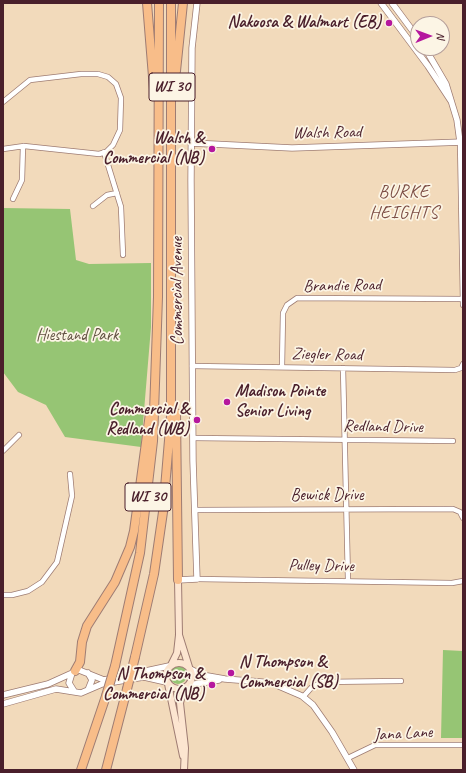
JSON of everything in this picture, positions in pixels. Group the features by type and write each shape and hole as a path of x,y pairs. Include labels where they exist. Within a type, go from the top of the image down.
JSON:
{"highway":[{"path":"147,3 159,155"},
{"name":"WI 30","path":"81,770 115,666 127,616 146,516 154,441 158,325 159,3"},
{"name":"WI 30","path":"106,770 135,657 154,574 163,512 171,416 171,3"},
{"path":"172,172 177,64 183,3"},
{"path":"74,672 80,662 82,642 87,626 115,582 134,531 148,429 158,325"},
{"path":"172,339 176,409 178,580"}],"main road":[{"path":"178,580 179,635 176,655 165,674 183,756 184,770"},
{"path":"179,635 192,679 180,703 185,748 183,756"},
{"path":"170,665 180,663 189,668"},
{"path":"167,683 176,689 188,686"}],"street":[{"name":"Commercial Avenue","path":"197,3 192,48 192,366 197,579"},
{"path":"380,3 428,66 451,101"},
{"path":"392,3 410,27"},
{"path":"430,56 443,77 457,120 461,142 463,305"},
{"path":"3,102 26,82 32,79 81,74 98,74 108,77 119,88 122,98 122,124 112,146 104,152 90,153 23,146 3,149"},
{"name":"Walsh Road","path":"192,143 292,148 461,142"},
{"path":"13,199 22,180 23,146"},
{"path":"104,152 122,213 123,254"},
{"path":"93,206 107,195 116,193"},
{"name":"Brandie Road","path":"282,367 283,313 287,305 297,298 463,299"},
{"name":"Ziegler Road","path":"192,366 455,370 462,366"},
{"path":"343,368 348,580"},
{"path":"3,451 19,435"},
{"name":"Redland Drive","path":"193,438 453,441"},
{"path":"3,595 28,591 42,582 57,562 72,496 70,474"},
{"name":"Bewick Drive","path":"195,510 453,510 460,512 463,518"},
{"name":"Pulley Drive","path":"178,580 348,580 452,583 463,581"},
{"path":"3,695 43,686 82,670 104,680 170,665"},
{"path":"189,668 200,674 225,679 262,682 285,688 303,697 313,706 348,758 354,770"},
{"path":"74,672 69,683 74,691"},
{"path":"88,673 92,684 88,690"},
{"path":"3,704 56,689 81,693 102,684 144,677 167,683"},
{"path":"188,686 225,679"},
{"path":"303,697 311,688 322,682 401,681"},
{"name":"Jana Lane","path":"348,758 375,745 463,745"}],"green space":[{"name":"Hiestand Park","path":"3,208 70,209 76,260 89,264 151,263 151,327 141,447 65,437 46,405 18,392 3,372"},
{"path":"443,650 463,651 463,738 441,738"},
{"path":"174,666 182,666 187,671 185,682 182,684 174,684 169,679 169,671"}],"place":[{"name":"Nakoosa & Walmart (EB)","path":"389,23"},
{"name":"Walsh & Commercial (NB)","path":"212,149"},
{"name":"Madison Pointe Senior Living","path":"227,402"},
{"name":"Commercial & Redland (WB)","path":"197,420"},
{"name":"N Thompson & Commercial (SB)","path":"231,673"},
{"name":"N Thompson & Commercial (NB)","path":"212,685"}],"district":[{"name":"BURKE HEIGHTS","path":"404,202"}]}
